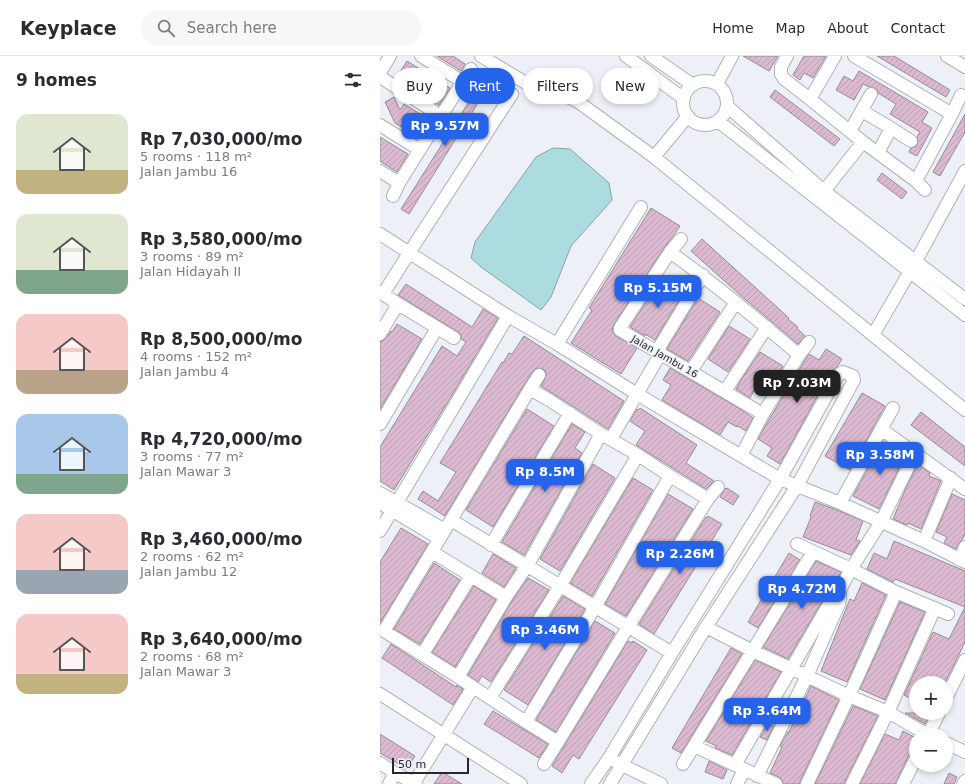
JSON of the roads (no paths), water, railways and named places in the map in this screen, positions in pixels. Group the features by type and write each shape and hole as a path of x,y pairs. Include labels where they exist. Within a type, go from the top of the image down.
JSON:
{"street":[{"path":"380,73 390,56"},
{"path":"420,56 455,77"},
{"path":"481,56 545,93 561,94 577,102 654,157 965,410"},
{"path":"626,56 684,99"},
{"path":"652,56 693,85"},
{"path":"717,84 732,56"},
{"path":"787,56 781,67 781,74 784,79 920,185 961,94"},
{"path":"810,99 835,56"},
{"path":"854,56 952,114"},
{"path":"947,56 965,66"},
{"path":"380,77 440,116"},
{"path":"701,81 709,81 717,84 723,90 727,98 727,106 724,114 718,121 702,125 694,122 688,116 684,108 684,99 687,91 693,85 701,81"},
{"path":"393,196 399,183 455,94"},
{"path":"850,131 871,94"},
{"path":"454,338 382,293 506,104"},
{"path":"727,106 821,195 910,272 965,314"},
{"path":"862,111 911,141"},
{"path":"654,157 688,116"},
{"path":"718,121 916,261 965,299"},
{"path":"380,126 420,150"},
{"path":"878,153 891,128"},
{"path":"821,195 863,142"},
{"path":"380,171 399,183"},
{"path":"873,335 910,272 965,172"},
{"path":"557,344 641,207"},
{"path":"380,234 508,316 780,479 840,503 924,541 962,561 965,546"},
{"name":"Jalan Jambu 16","path":"681,239 670,252 620,330 763,414"},
{"path":"670,252 703,275 799,355"},
{"path":"458,677 606,436 637,394 703,275"},
{"path":"691,371 736,302"},
{"path":"380,334 398,304"},
{"path":"380,531 508,316"},
{"path":"725,392 767,327"},
{"path":"380,424 437,328"},
{"path":"741,456 763,414 799,355 809,342"},
{"path":"591,784 609,758 780,479 838,375 843,372 853,376 854,380 796,486 706,627 610,784"},
{"path":"539,375 382,634 422,655 458,677 558,742"},
{"path":"530,389 570,412 708,499"},
{"path":"840,503 893,408"},
{"path":"491,544 570,412"},
{"path":"881,429 965,489"},
{"path":"738,784 740,767 792,669 832,599 840,590 851,569 881,522 914,453"},
{"path":"490,698 560,586 638,455"},
{"path":"526,722 595,607 670,476"},
{"path":"924,541 950,478"},
{"path":"544,764 708,499 718,487"},
{"path":"380,493 395,506"},
{"path":"380,503 395,506 445,530 491,544 672,653"},
{"path":"797,544 896,592 948,614"},
{"path":"432,552 506,597"},
{"path":"684,764 813,552"},
{"path":"422,655 471,576"},
{"path":"757,776 807,676 839,604 840,590"},
{"path":"807,784 896,592"},
{"path":"852,784 888,712 935,608"},
{"path":"706,627 849,696 888,712 916,728"},
{"path":"953,684 965,660"},
{"path":"380,763 415,784 473,687"},
{"path":"380,694 521,784"},
{"path":"694,746 776,784"},
{"path":"953,746 965,752"},
{"path":"609,758 661,784"},
{"path":"388,784 395,772"},
{"path":"903,784 909,772"}],"water":[{"path":"553,148 570,149 609,183 612,200 571,246 551,297 541,310 481,267 471,258 475,242 536,157"}]}
